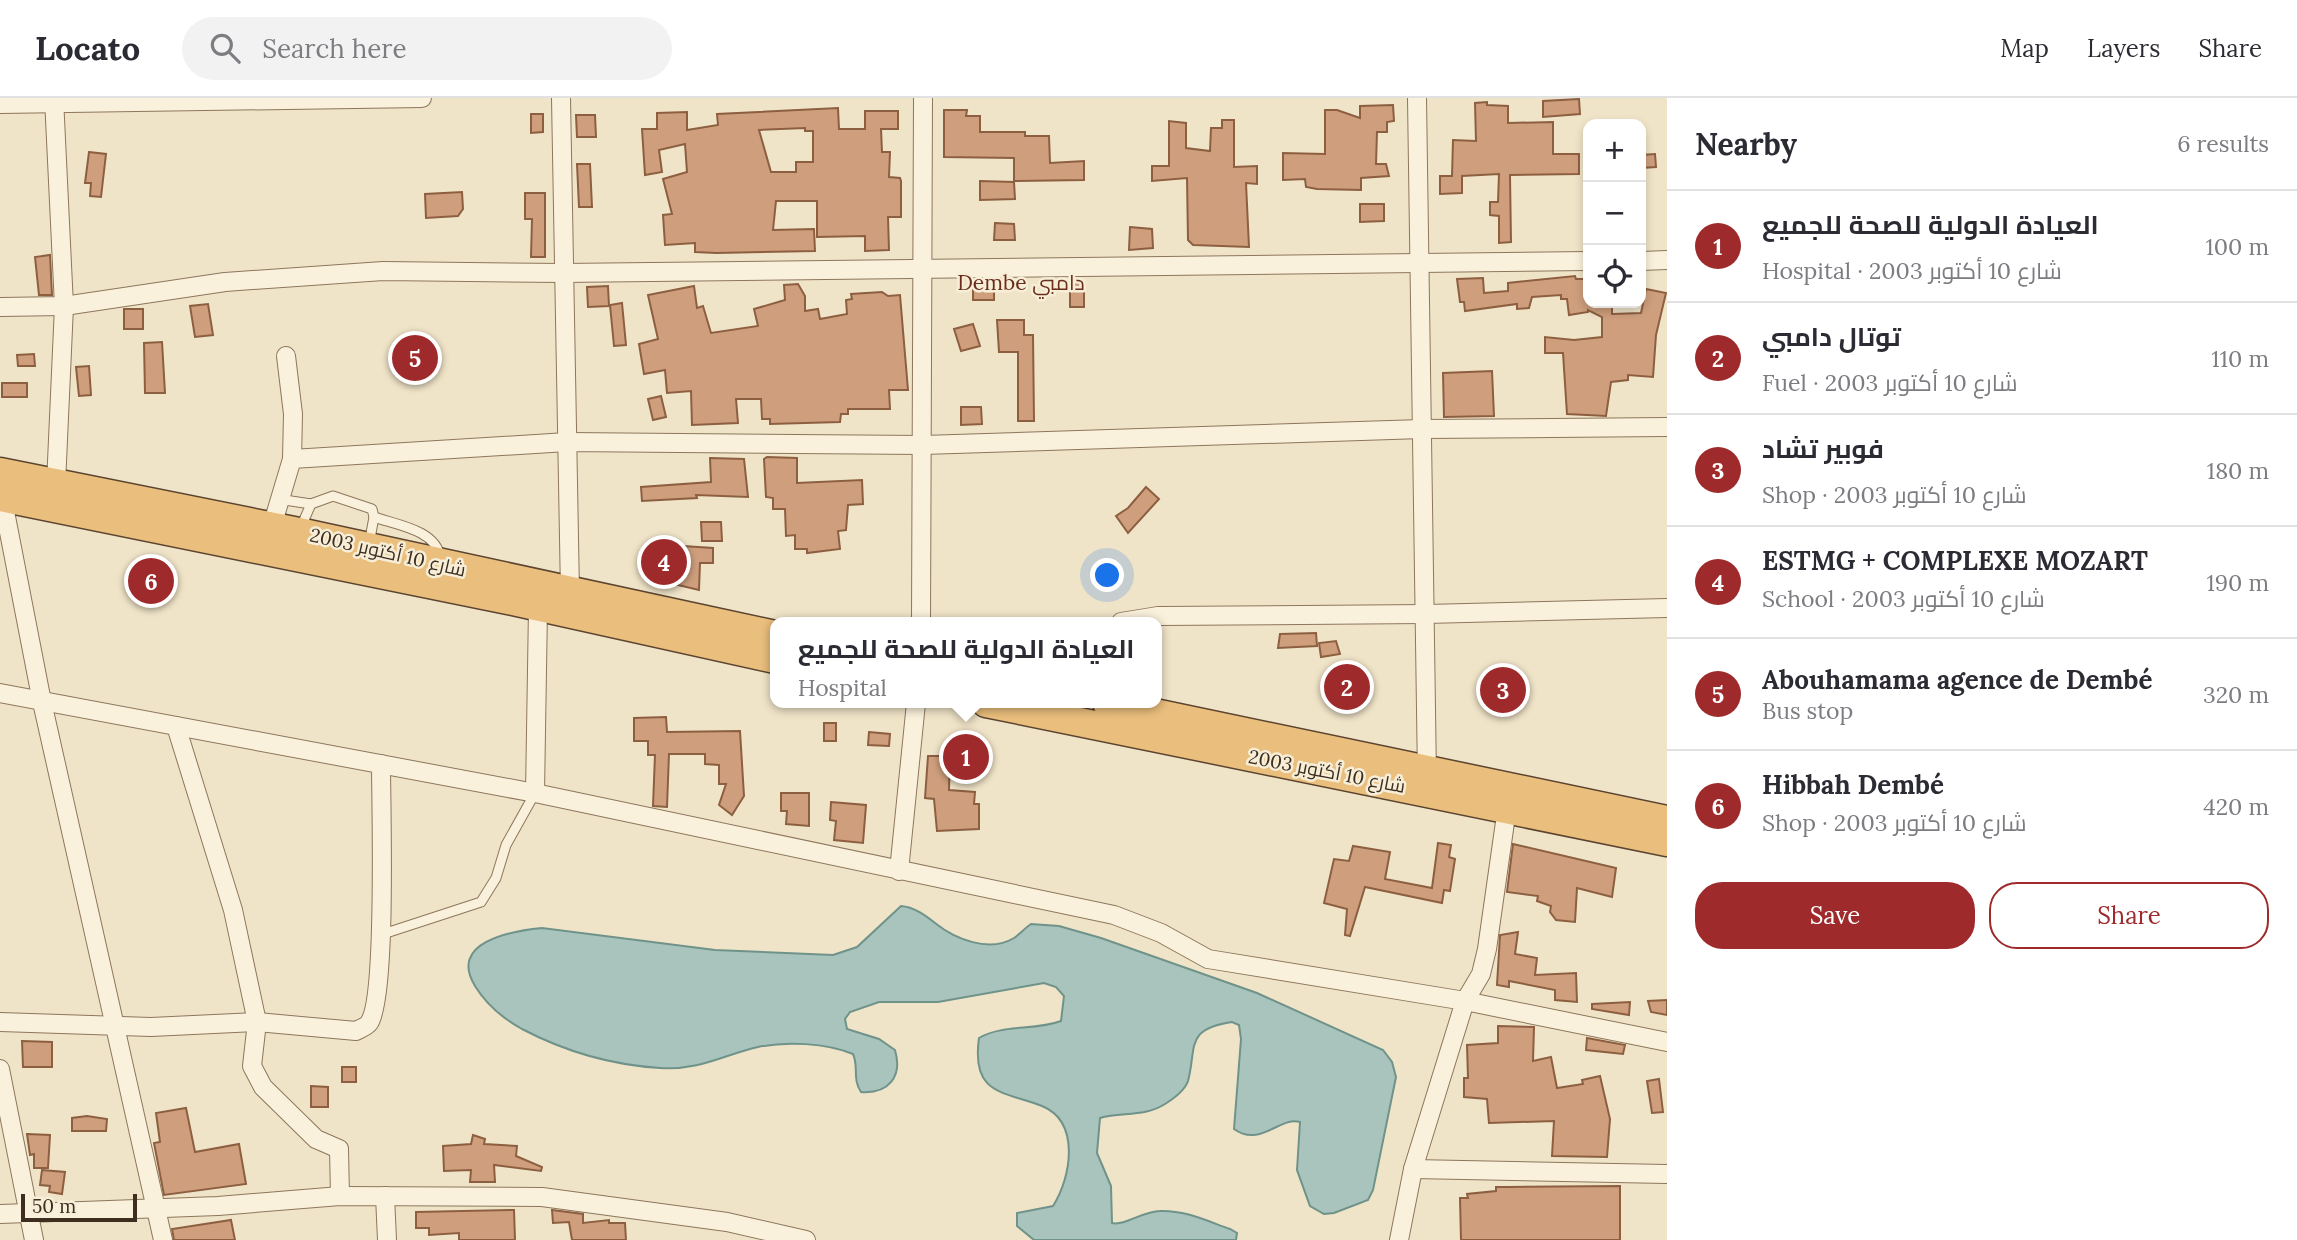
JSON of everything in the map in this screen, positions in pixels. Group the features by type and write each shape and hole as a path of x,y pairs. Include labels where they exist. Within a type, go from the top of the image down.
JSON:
{"highway":[{"name":"شارع 10 أكتوبر 2003","path":"1,485 56,484 538,608 770,658"},
{"name":"شارع 10 أكتوبر 2003","path":"1,485 269,539 299,532 570,593 770,634"},
{"name":"شارع 10 أكتوبر 2003","path":"1015,708 1667,820"},
{"name":"شارع 10 أكتوبر 2003","path":"1128,708 1427,779 1507,808 1667,842"}],"street":[{"path":"0,104 422,98"},
{"path":"561,98 562,273 570,593"},
{"path":"921,617 923,98"},
{"path":"1418,98 1427,779"},
{"path":"54,102 64,306 56,484"},
{"path":"1646,261 1667,260"},
{"path":"0,307 64,306 225,282 383,271 562,273 1583,261"},
{"path":"269,539 278,499 292,459 293,414 286,356"},
{"path":"292,459 566,442 923,445 1422,429 1667,428"},
{"path":"1,485 42,702 163,1240"},
{"path":"535,793 538,608"},
{"path":"1152,617 1667,608"},
{"path":"0,693 535,793 1114,915 1151,929 1208,959 1465,1001 1667,1042"},
{"path":"899,871 915,708"},
{"path":"176,726 233,910 257,1022 252,1066 263,1087 316,1139 339,1149 340,1196"},
{"path":"0,1022 117,1026 257,1022 356,1031 369,1024 374,1010 380,935 381,764"},
{"path":"1399,1240 1413,1169 1465,1001 1481,974 1507,808"},
{"path":"0,1069 34,1240"},
{"path":"1413,1169 1667,1174"},
{"path":"0,1214 157,1208 340,1196 542,1197 726,1222 806,1240"},
{"path":"385,1196 387,1240"}],"lane":[{"path":"278,499 311,504 333,496 372,509 374,517 369,548"},
{"path":"299,532 311,504"},
{"path":"374,517 426,535 439,547 442,565"},
{"path":"380,935 481,902 496,878 506,845 535,793"}],"water":[{"path":"901,906 919,912 962,939 983,944 1014,938 1031,924 1059,926 1101,938 1257,993 1383,1050 1392,1062 1396,1077 1373,1190 1368,1200 1334,1213 1324,1214 1310,1206 1297,1170 1300,1122 1292,1121 1252,1135 1234,1129 1241,1039 1239,1025 1232,1022 1217,1025 1199,1035 1193,1050 1188,1081 1172,1100 1141,1113 1100,1118 1097,1153 1111,1186 1112,1223 1147,1213 1178,1212 1230,1229 1237,1233 1236,1240 1034,1240 1017,1226 1017,1213 1053,1206 1068,1166 1067,1137 1063,1124 1054,1114 1042,1106 1003,1093 985,1081 978,1057 979,1038 998,1031 1061,1021 1064,996 1056,987 1044,983 938,1002 879,1002 850,1012 845,1019 847,1029 879,1039 895,1050 897,1060 895,1076 886,1087 861,1092 853,1054 818,1045 769,1045 698,1065 674,1068 624,1064 589,1056 538,1037 509,1021 484,999 469,971 470,959 476,949 487,942 515,932 542,928 715,950 833,955 857,947"}],"building":[{"path":"1579,99 1580,114 1543,117 1543,101"},
{"path":"1487,102 1487,105 1508,106 1508,123 1553,122 1553,154 1579,154 1579,174 1510,175 1511,242 1499,243 1499,216 1490,215 1490,202 1498,202 1499,174 1462,176 1462,193 1440,194 1440,176 1452,176 1453,140 1476,141 1475,103"},
{"path":"1393,105 1394,121 1387,122 1387,132 1377,132 1376,164 1386,164 1389,176 1361,178 1361,190 1317,189 1306,187 1305,179 1283,180 1283,153 1325,154 1325,110 1337,110 1360,118 1360,106"},
{"path":"838,108 839,129 865,129 865,111 898,111 898,129 881,129 882,152 890,152 889,177 900,178 901,181 901,217 888,217 889,250 865,251 865,236 817,237 817,201 776,201 773,230 814,229 815,251 716,253 695,252 695,243 665,245 663,215 672,214 663,179 687,172 685,144 659,150 662,172 645,175 642,129 657,129 657,113 687,112 687,130 718,125 717,114","holes":["805,128 805,131 813,131 813,162 796,162 796,172 771,172 759,130"]},
{"path":"944,110 967,110 966,116 980,116 980,132 1025,132 1025,136 1049,136 1050,163 1084,161 1084,180 1014,181 1014,158 944,157"},
{"path":"531,114 543,114 543,132 531,133"},
{"path":"576,115 595,115 596,137 577,137"},
{"path":"1222,120 1234,120 1234,167 1257,166 1257,184 1246,183 1249,247 1193,245 1188,240 1187,178 1152,181 1152,166 1169,166 1169,121 1186,123 1186,148 1210,151 1211,128 1222,128"},
{"path":"89,152 106,154 101,197 90,196 91,183 85,183"},
{"path":"1655,154 1656,167 1646,168 1646,155"},
{"path":"577,164 590,164 592,207 579,207"},
{"path":"980,181 1014,182 1015,199 980,200"},
{"path":"462,192 463,209 458,216 426,218 425,194"},
{"path":"525,193 545,193 545,257 531,257 532,219 525,219"},
{"path":"1360,204 1384,204 1384,221 1360,222"},
{"path":"995,223 1014,224 1015,240 994,240"},
{"path":"1130,227 1152,229 1153,248 1129,250"},
{"path":"50,255 52,295 39,295 35,257"},
{"path":"1575,276 1576,279 1583,279 1583,308 1612,308 1612,314 1641,313 1642,308 1646,308 1646,289 1666,293 1656,335 1653,377 1628,375 1628,380 1611,382 1606,416 1567,414 1563,353 1545,353 1545,337 1574,340 1602,337 1602,317 1588,310 1569,315 1567,299 1561,299 1561,295 1532,297 1529,308 1517,309 1517,304 1465,311 1464,302 1460,302 1457,279 1483,278 1484,293 1508,291 1508,283"},
{"path":"973,282 994,282 994,300 973,300"},
{"path":"1070,283 1084,283 1084,307 1070,307"},
{"path":"798,284 805,296 805,311 818,309 820,319 847,314 846,300 852,299 851,294 882,292 888,296 900,295 908,390 889,390 890,409 848,409 848,414 841,414 840,422 770,424 770,419 762,419 761,399 736,399 738,423 692,425 691,391 667,393 665,370 644,374 639,344 658,339 648,295 694,286 697,308 703,306 711,333 758,326 754,309 785,300 784,285"},
{"path":"608,286 609,306 588,307 587,287"},
{"path":"622,303 626,345 614,346 610,305"},
{"path":"208,304 213,335 195,337 190,306"},
{"path":"124,309 143,309 143,329 124,329"},
{"path":"997,320 1024,320 1024,335 1033,335 1034,421 1018,421 1018,352 999,352"},
{"path":"973,324 980,346 961,351 954,329"},
{"path":"162,342 165,393 145,393 144,343"},
{"path":"34,354 35,366 18,366 17,355"},
{"path":"89,366 91,395 79,396 76,367"},
{"path":"1492,371 1494,416 1444,417 1443,373"},
{"path":"2,383 27,383 27,397 2,397"},
{"path":"661,396 666,417 653,420 648,399"},
{"path":"961,407 981,407 982,424 961,425"},
{"path":"710,458 744,459 748,497 696,495 697,498 642,501 641,487 711,482"},
{"path":"797,458 797,483 862,480 863,504 848,505 846,530 838,531 840,549 807,553 807,549 795,549 795,535 786,536 785,509 773,509 773,498 766,497 764,459"},
{"path":"1146,487 1159,499 1128,533 1116,516 1128,508"},
{"path":"701,522 721,522 722,541 702,541"},
{"path":"683,546 713,548 713,563 700,563 699,590 661,581 662,561 682,563"},
{"path":"1316,633 1317,646 1278,648 1280,634"},
{"path":"1336,641 1340,654 1321,657 1319,643"},
{"path":"666,717 667,732 740,731 744,796 732,815 719,805 726,784 719,784 719,765 705,764 705,754 669,754 667,807 653,806 655,755 648,755 648,741 634,741 634,718"},
{"path":"824,723 836,723 836,741 824,741"},
{"path":"869,732 890,734 889,746 868,745"},
{"path":"928,756 950,756 949,790 975,792 974,804 979,804 979,829 937,831 934,799 925,798"},
{"path":"781,793 809,793 809,826 786,824 787,811 781,811"},
{"path":"831,802 866,805 863,843 834,840 836,821 830,820"},
{"path":"1438,843 1451,845 1449,857 1455,859 1450,891 1444,890 1442,903 1365,887 1350,936 1345,935 1347,909 1324,903 1334,859 1349,861 1353,846 1390,852 1385,879 1432,888"},
{"path":"1513,844 1616,868 1612,897 1577,888 1575,922 1556,920 1550,912 1551,906 1537,901 1538,896 1507,892"},
{"path":"1518,932 1515,954 1537,958 1535,975 1576,973 1577,1002 1555,1000 1555,990 1509,981 1509,987 1497,985 1500,935"},
{"path":"1667,1000 1667,1015 1651,1012 1648,1001"},
{"path":"1630,1002 1629,1015 1592,1009 1592,1004"},
{"path":"1498,1026 1534,1027 1533,1061 1551,1057 1557,1088 1583,1084 1582,1080 1600,1076 1610,1119 1607,1157 1552,1156 1554,1121 1489,1123 1487,1099 1464,1097 1464,1078 1468,1078 1467,1045 1498,1043"},
{"path":"1587,1038 1625,1045 1623,1054 1586,1050"},
{"path":"22,1041 52,1042 52,1067 23,1067"},
{"path":"342,1067 356,1067 356,1082 342,1082"},
{"path":"1659,1079 1663,1112 1652,1113 1647,1081"},
{"path":"311,1086 328,1087 328,1107 311,1107"},
{"path":"186,1108 195,1152 239,1144 246,1184 164,1195 154,1143 160,1142 156,1113"},
{"path":"87,1116 107,1119 106,1131 72,1131 72,1118"},
{"path":"27,1134 50,1135 48,1168 34,1168 34,1154 30,1155"},
{"path":"473,1135 485,1139 484,1144 517,1146 516,1156 542,1167 541,1171 494,1165 495,1182 470,1182 471,1170 444,1171 443,1146 471,1144"},
{"path":"42,1170 65,1172 62,1194 49,1192 50,1186 40,1185"},
{"path":"1620,1186 1620,1240 1461,1240 1460,1198 1468,1198 1467,1194 1496,1191 1496,1187"},
{"path":"514,1210 515,1240 459,1240 459,1233 429,1235 429,1228 416,1228 416,1212"},
{"path":"552,1210 583,1214 583,1223 609,1220 609,1223 625,1223 626,1240 572,1240 569,1222 553,1223"},
{"path":"231,1220 235,1240 174,1240 172,1229"}],"place":[{"name":"Abouhamama agence de Dembé","path":"415,358"},
{"name":"ESTMG + COMPLEXE MOZART","path":"664,562"},
{"name":"Hibbah Dembé","path":"151,581"},
{"name":"توتال دامبي","path":"1347,687"},
{"name":"فوبير تشاد","path":"1503,690"},
{"name":"العيادة الدولية للصحة للجميع","path":"966,757"}],"district":[{"name":"Dembe دامبي","path":"1021,282"}]}
